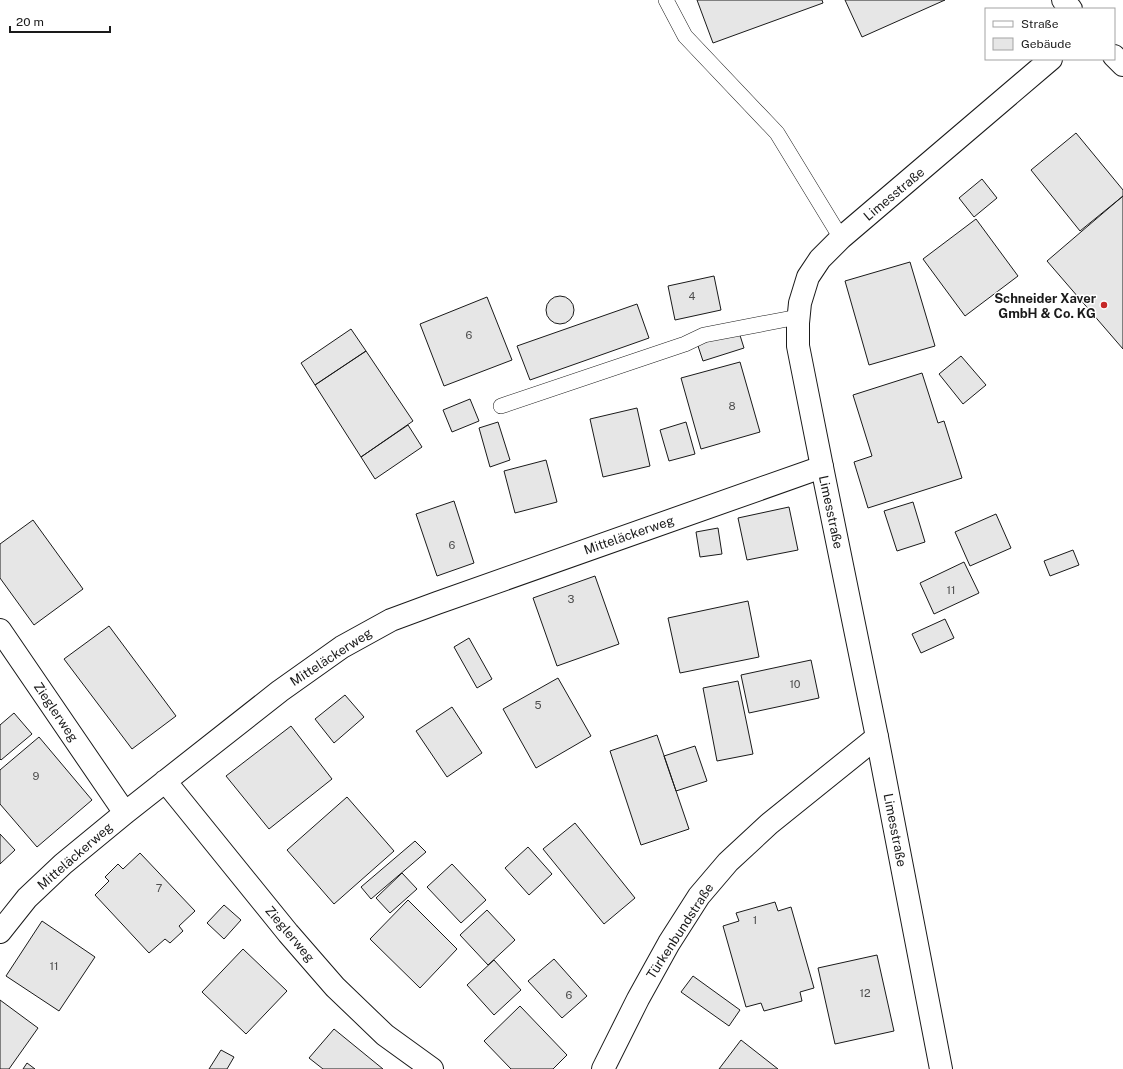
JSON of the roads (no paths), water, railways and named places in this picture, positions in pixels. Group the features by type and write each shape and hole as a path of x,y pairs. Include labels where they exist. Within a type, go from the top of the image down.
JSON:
{"street":[{"path":"1063,0 1070,8"},
{"path":"1115,57 1123,65"},
{"name":"Limesstraße","path":"941,1069 877,737 798,346 798,317 800,303 808,277 820,259 841,238 1050,60"},
{"name":"Mitteläckerweg","path":"0,932 27,898 63,864 165,781 280,691 342,647 391,620 444,600 822,467"},
{"name":"Zieglerweg","path":"0,630 125,813"},
{"name":"Türkenbundstraße","path":"603,1069 638,999 669,943 699,896 728,862 769,824 877,737"},
{"name":"Zieglerweg","path":"165,781 288,933 335,987 385,1035 432,1069"}],"lane":[{"path":"666,0 685,36 777,133 841,238"},
{"path":"501,406 685,344 704,335 798,317"}],"place":[{"name":"Schneider Xaver GmbH & Co. KG","path":"1104,305"}]}
